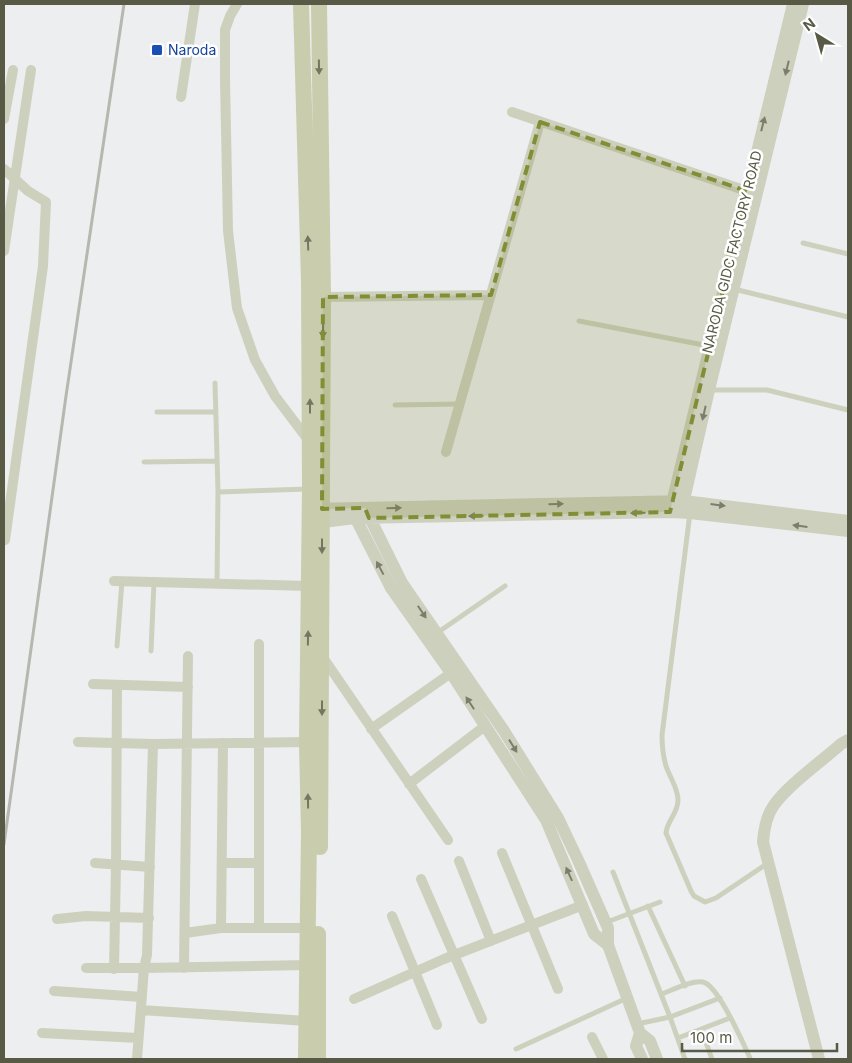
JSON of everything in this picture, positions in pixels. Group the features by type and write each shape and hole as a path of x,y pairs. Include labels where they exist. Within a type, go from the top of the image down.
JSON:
{"main road":[{"path":"300,9 309,281 310,442 316,489"},
{"path":"318,1059 322,656 316,489 323,297 321,9"},
{"path":"306,1059 309,833 307,742 309,586 316,516"}],"street":[{"path":"181,97 195,4"},
{"path":"236,4 225,30 225,79 228,231 237,308 255,360 275,396 310,442"},
{"name":"NARODA GIDC FACTORY ROAD","path":"679,508 709,346 792,4"},
{"name":"NARODA GIDC FACTORY ROAD","path":"679,508 803,4"},
{"path":"4,119 13,70"},
{"path":"4,251 31,70"},
{"path":"512,112 747,191"},
{"path":"446,452 540,122"},
{"path":"4,169 28,191 46,202 43,266 5,540"},
{"path":"323,297 491,295"},
{"path":"679,508 848,531"},
{"path":"316,516 353,513 679,508 848,521"},
{"path":"353,513 395,594 451,673 546,820 594,934 608,945"},
{"path":"367,513 402,583 504,731 558,818 606,922 608,945 638,1029 650,1041 657,1059"},
{"path":"118,581 309,586"},
{"path":"259,644 259,928"},
{"path":"184,968 188,656"},
{"path":"322,656 448,840"},
{"path":"371,729 451,673"},
{"path":"93,684 188,687"},
{"path":"114,969 117,685"},
{"path":"409,784 485,726"},
{"path":"819,1059 763,842 764,828 774,805 786,792 848,740"},
{"path":"78,742 188,744 307,742"},
{"path":"221,928 223,743"},
{"path":"137,1059 144,968 148,955 153,744"},
{"path":"502,853 558,989"},
{"path":"459,860 491,941"},
{"path":"222,864 259,862"},
{"path":"95,864 150,867"},
{"path":"421,879 482,1019"},
{"path":"354,999 454,955 582,906"},
{"path":"57,919 86,916 148,918"},
{"path":"392,916 437,1025"},
{"path":"185,933 221,928 308,928"},
{"path":"86,968 307,965"},
{"path":"54,991 142,997"},
{"path":"141,1010 307,1021"},
{"path":"638,1029 636,1046 642,1059"},
{"path":"42,1033 138,1038"},
{"path":"592,1037 603,1059"}],"lane":[{"path":"803,243 848,254"},
{"path":"734,289 848,317"},
{"path":"579,321 709,346"},
{"path":"215,383 218,492 217,584"},
{"path":"709,390 767,390 848,410"},
{"path":"395,405 459,404"},
{"path":"157,412 216,412"},
{"path":"144,462 217,461"},
{"path":"218,492 316,489"},
{"path":"679,508 662,735 664,761 678,798 676,812 666,828 666,833 694,896 705,902 716,898 769,862"},
{"path":"117,646 118,581"},
{"path":"151,651 154,582"},
{"path":"436,634 505,586"},
{"path":"614,872 662,994 685,1059"},
{"path":"606,922 660,902"},
{"path":"648,906 685,986"},
{"path":"662,994 695,983 705,982 720,998 750,1058"},
{"path":"516,1049 627,998"},
{"path":"638,1029 720,998"},
{"path":"678,1038 730,1018"},
{"path":"701,1029 712,1059"}],"highlighted area":[{"path":"540,122 747,191 670,512 369,518 365,508 322,509 323,297 491,295"}],"railway":[{"path":"4,844 66,396 124,4"}],"place":[{"name":"Naroda","path":"157,50"}]}
